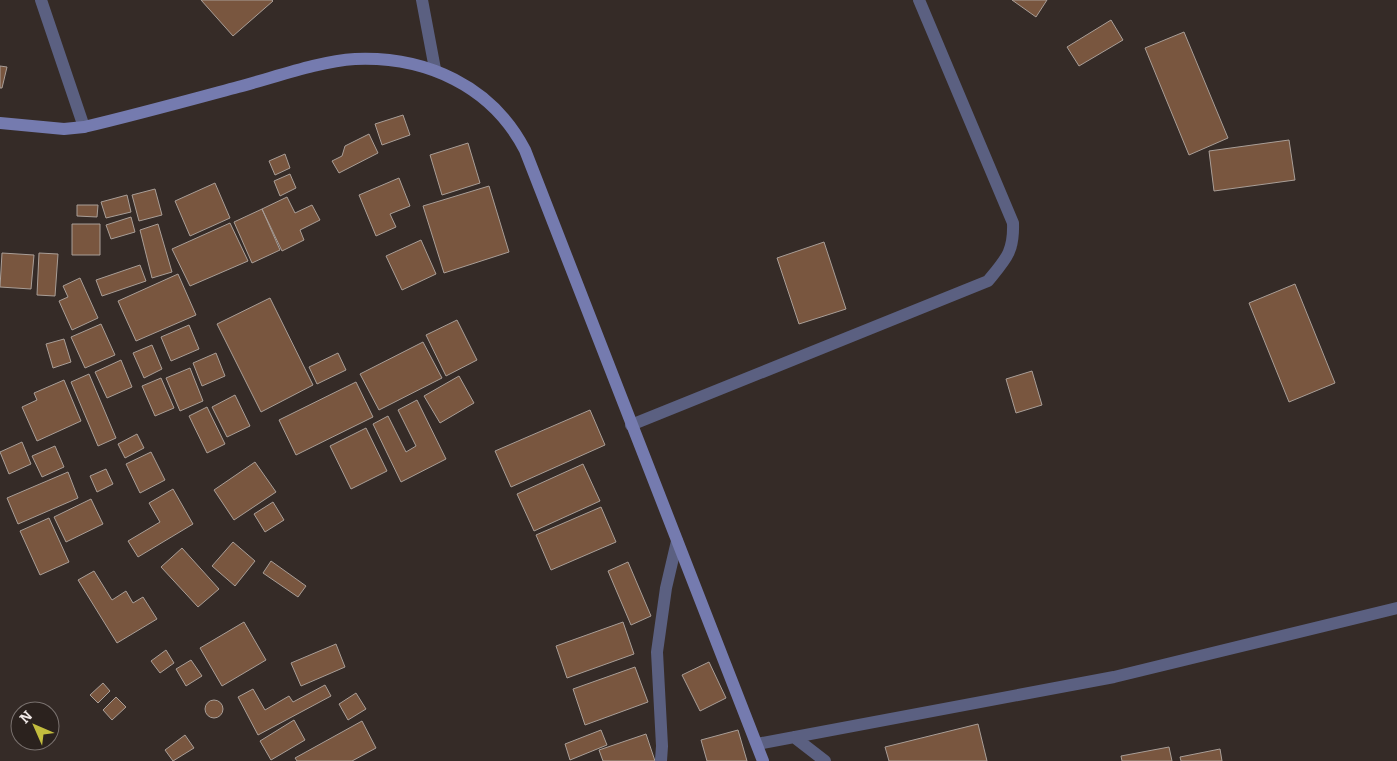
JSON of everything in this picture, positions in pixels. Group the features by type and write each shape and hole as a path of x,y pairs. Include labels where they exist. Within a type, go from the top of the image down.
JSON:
{"street":[{"path":"42,0 84,127"},
{"path":"422,0 435,69"},
{"path":"631,425 988,281 1005,260 1014,242 1014,223 919,0"},
{"path":"0,123 64,129 84,127 298,70 354,59 407,62 435,69 457,80 481,96 496,109 518,136 533,168 631,425 758,744 762,761"},
{"path":"661,761 662,746 657,652 666,588 677,541"},
{"path":"758,744 1114,676 1397,608"},
{"path":"794,737 825,761"}],"building":[{"path":"201,0 272,0 273,1 233,36"},
{"path":"1012,0 1047,0 1036,17"},
{"path":"1111,20 1123,40 1079,66 1067,47"},
{"path":"1184,32 1228,138 1189,155 1145,48"},
{"path":"0,66 7,67 2,88 0,88"},
{"path":"403,115 410,135 382,145 375,124"},
{"path":"369,134 378,153 339,173 332,161 342,156 345,146"},
{"path":"1289,140 1295,180 1214,191 1209,151"},
{"path":"468,143 480,183 442,195 430,155"},
{"path":"285,154 290,168 275,175 269,161"},
{"path":"290,174 296,188 280,196 274,181"},
{"path":"399,178 410,206 390,214 396,227 376,236 359,195"},
{"path":"215,183 230,218 190,236 175,201"},
{"path":"489,186 509,252 444,273 423,206"},
{"path":"155,189 162,215 139,221 132,195"},
{"path":"127,195 131,212 106,218 101,202"},
{"path":"287,197 295,213 312,205 320,220 300,230 304,240 282,251 262,209"},
{"path":"77,205 98,205 97,217 77,216"},
{"path":"262,209 280,250 252,263 234,222"},
{"path":"131,217 135,232 111,239 106,225"},
{"path":"230,223 248,261 190,286 172,249"},
{"path":"72,224 100,224 100,255 72,255"},
{"path":"158,224 172,272 152,278 140,230"},
{"path":"421,240 436,274 402,290 386,256"},
{"path":"824,242 846,309 799,324 777,258"},
{"path":"2,253 34,255 31,289 0,287"},
{"path":"39,253 58,254 55,296 37,295"},
{"path":"140,265 146,281 102,296 96,280"},
{"path":"178,274 196,315 136,341 118,301"},
{"path":"80,278 98,318 72,330 59,301 68,297 63,286"},
{"path":"1295,284 1335,383 1289,402 1249,303"},
{"path":"270,298 313,385 261,412 217,324"},
{"path":"457,320 477,360 446,376 426,335"},
{"path":"101,324 115,355 85,368 71,337"},
{"path":"189,325 199,349 171,361 161,337"},
{"path":"64,339 71,362 53,368 46,344"},
{"path":"423,342 442,378 379,410 360,374"},
{"path":"152,345 162,369 144,378 133,353"},
{"path":"216,353 225,376 202,386 193,363"},
{"path":"338,353 346,370 317,384 309,367"},
{"path":"121,360 132,387 107,398 95,372"},
{"path":"190,368 203,401 180,411 166,378"},
{"path":"1032,371 1042,405 1016,413 1006,379"},
{"path":"89,374 116,438 98,446 71,382"},
{"path":"459,376 474,403 440,423 424,396"},
{"path":"161,378 174,408 155,416 142,386"},
{"path":"64,380 81,421 37,441 22,407 37,400 34,393"},
{"path":"356,382 373,417 296,455 279,420"},
{"path":"235,395 250,426 227,437 212,407"},
{"path":"417,400 446,459 401,482 373,424 388,416 406,452 416,446 398,410"},
{"path":"207,407 225,444 207,453 189,416"},
{"path":"590,410 605,445 511,487 495,451"},
{"path":"366,428 387,471 351,489 330,446"},
{"path":"137,434 144,448 125,458 118,444"},
{"path":"22,442 31,464 9,474 0,452"},
{"path":"55,446 64,467 42,477 32,456"},
{"path":"151,452 165,480 140,493 126,464"},
{"path":"255,462 276,492 234,520 214,490"},
{"path":"583,464 600,501 534,531 517,494"},
{"path":"106,469 113,484 97,492 90,476"},
{"path":"68,472 78,498 18,524 7,498"},
{"path":"173,489 193,524 138,557 128,541 160,522 149,503"},
{"path":"91,499 103,524 66,542 54,517"},
{"path":"273,502 284,520 265,532 254,514"},
{"path":"601,507 616,542 551,570 536,535"},
{"path":"49,518 69,562 40,575 20,531"},
{"path":"233,542 255,561 235,586 212,566"},
{"path":"182,548 219,589 198,607 161,567"},
{"path":"271,561 306,586 298,597 263,573"},
{"path":"628,562 651,616 631,625 608,571"},
{"path":"94,571 112,600 126,591 133,603 143,597 157,619 117,643 78,580"},
{"path":"244,622 266,660 222,686 200,648"},
{"path":"623,622 634,654 567,678 556,646"},
{"path":"336,644 345,667 301,686 291,663"},
{"path":"166,650 174,663 160,673 151,661"},
{"path":"191,660 202,676 186,686 176,669"},
{"path":"709,662 726,698 700,711 682,675"},
{"path":"635,667 648,702 585,725 573,689"},
{"path":"103,683 110,691 98,703 90,695"},
{"path":"325,685 331,696 258,735 238,697 253,689 265,710 289,696 293,702"},
{"path":"356,693 366,709 348,720 339,704"},
{"path":"116,697 126,707 112,720 103,710"},
{"path":"214,700 220,703 223,709 220,715 214,718 208,715 205,709 208,703"},
{"path":"294,720 305,740 271,760 260,741"},
{"path":"362,721 376,748 352,761 297,761 295,758"},
{"path":"978,724 987,761 889,761 885,747"},
{"path":"601,730 607,745 570,760 565,744"},
{"path":"738,730 747,761 707,761 701,740"},
{"path":"646,734 655,761 603,761 599,750"},
{"path":"185,735 194,748 173,761 165,750"},
{"path":"1169,747 1172,761 1122,761 1121,756"},
{"path":"1220,749 1222,761 1181,761 1180,757"}]}
